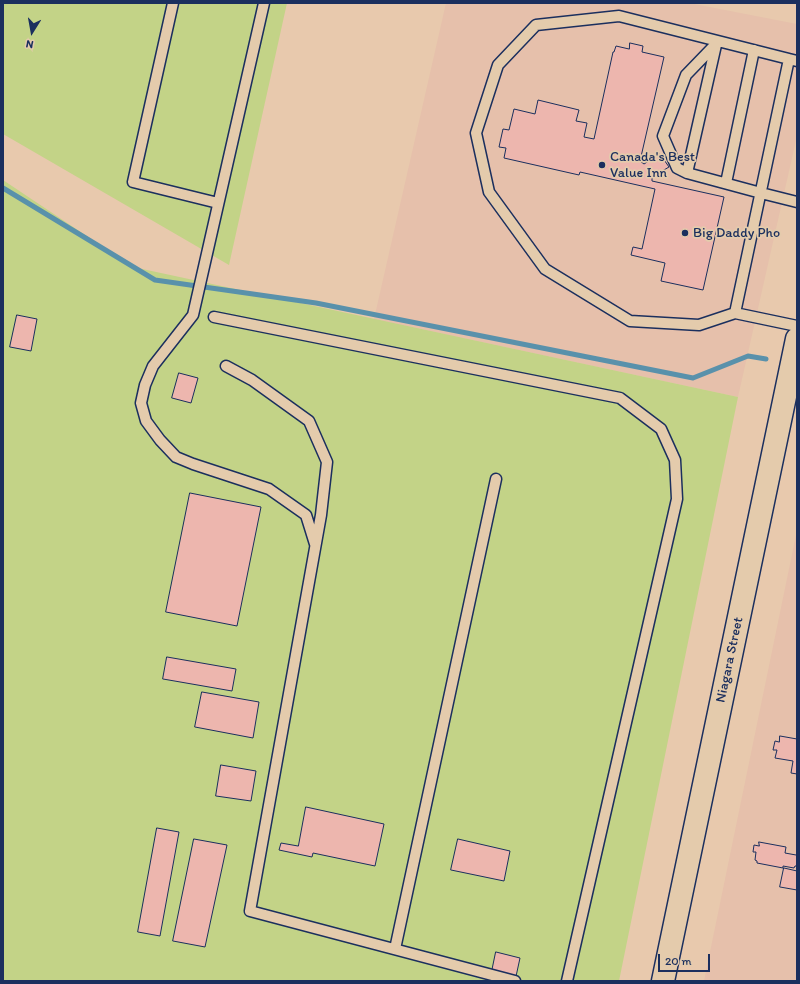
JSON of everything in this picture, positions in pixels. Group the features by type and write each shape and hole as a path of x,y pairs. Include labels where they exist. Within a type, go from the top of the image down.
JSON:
{"main road":[{"name":"Niagara Street","path":"663,981 797,339"}],"lane":[{"path":"173,3 133,182 218,203"},
{"path":"264,3 193,315 153,366 145,385 141,403 146,421 160,440 176,457 269,489 306,515 315,547"},
{"path":"735,313 761,193 793,60 754,50 716,43 620,16 536,25 498,65 476,133 489,192 545,269 630,321 699,325 735,313 797,326"},
{"path":"716,43 686,75 662,136 677,168 687,173 797,202"},
{"path":"687,173 716,43"},
{"path":"726,183 754,50"},
{"path":"214,317 620,398 661,429 675,460 677,499 567,981"},
{"path":"226,366 252,380 309,421 327,462 321,515 250,911 515,981"},
{"path":"395,949 496,479"}],"shaded area":[{"path":"446,3 689,3 797,24 797,136 738,397 374,319"},
{"path":"797,530 797,981 704,981"}],"green space":[{"path":"3,3 287,3 229,265 3,134"},
{"path":"3,180 133,267 738,397 619,981 3,981"}],"building":[{"name":"Canada's Best Value Inn","path":"630,43 643,46 642,52 664,57 640,161 644,164 660,154 669,167 652,177 652,181 724,197 703,290 661,281 665,263 631,255 633,247 642,249 655,189 580,172 579,175 504,158 506,148 499,147 503,129 509,130 514,109 535,114 538,100 579,110 576,121 587,123 584,137 594,139 613,52 616,46 629,49"},
{"path":"17,315 37,319 31,351 10,347"},
{"path":"179,373 198,378 191,403 172,398"},
{"path":"190,493 261,507 237,626 166,612"},
{"path":"167,657 236,669 232,691 163,679"},
{"path":"202,692 259,702 253,738 195,727"},
{"path":"780,736 797,739 797,774 791,773 793,761 775,758 777,750 773,750 775,741 779,742"},
{"path":"221,765 256,771 251,801 216,796"},
{"path":"306,807 384,824 375,866 313,853 312,857 279,850 281,843 298,846"},
{"path":"157,828 179,832 160,936 138,932"},
{"path":"194,839 227,845 205,947 173,941"},
{"path":"458,839 510,851 504,881 451,870"},
{"path":"759,842 786,847 785,853 797,856 797,866 794,868 783,866 783,868 757,863 755,860 756,852 753,852 754,845 759,846"},
{"path":"784,868 797,871 797,890 780,887"},
{"path":"496,952 520,958 515,981 490,981"}],"waterway":[{"path":"3,188 155,280 316,303 693,378 748,356 766,359"}],"place":[{"name":"Canada's Best Value Inn","path":"602,165"},
{"name":"Big Daddy Pho","path":"685,233"}]}
